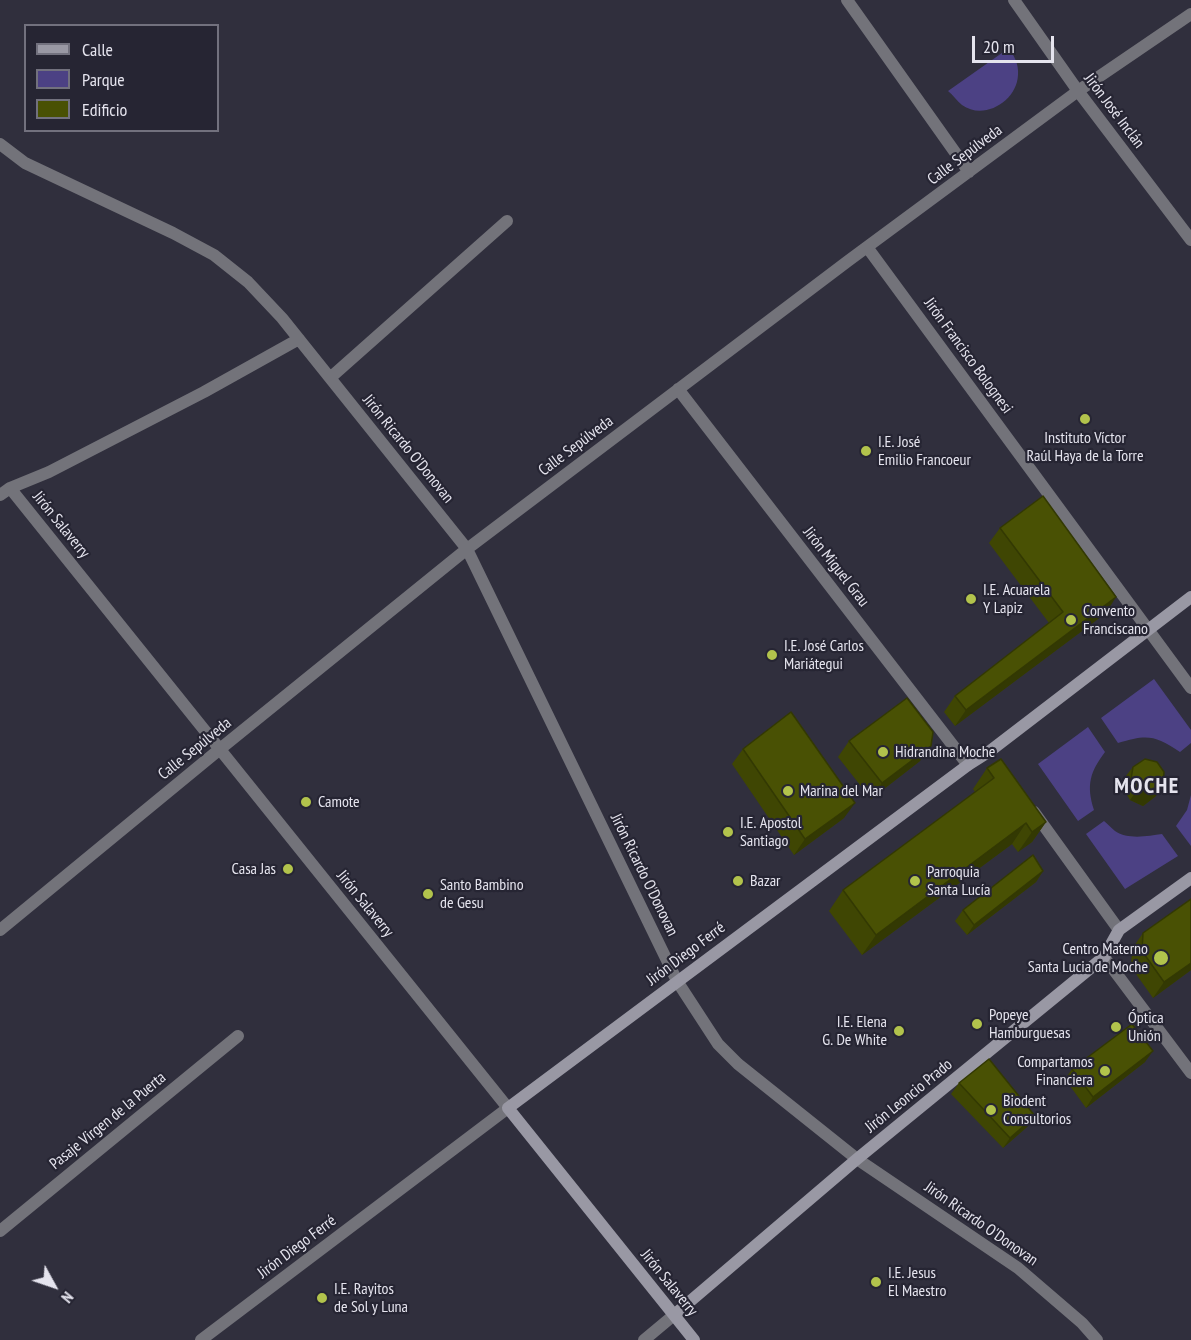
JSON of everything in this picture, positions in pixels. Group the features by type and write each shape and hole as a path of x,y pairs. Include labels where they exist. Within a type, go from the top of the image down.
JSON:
{"street":[{"path":"847,0 969,172"},
{"name":"Jirón José Inclán","path":"1014,0 1078,91 1191,240"},
{"name":"Calle Sepúlveda","path":"0,930 467,549 1078,91 1191,14"},
{"name":"Jirón Ricardo O'Donovan","path":"0,144 25,163 173,233 214,255 248,282 282,318 467,549 677,981 718,1044 738,1064 857,1159 1018,1268 1082,1323 1097,1340"},
{"path":"330,378 507,221"},
{"name":"Jirón Francisco Bolognesi","path":"867,247 1191,688"},
{"path":"5,491 49,472 194,398 299,339"},
{"name":"Jirón Miguel Grau","path":"678,389 968,765"},
{"name":"Jirón Salaverry","path":"5,491 220,749 694,1340"},
{"name":"Jirón Diego Ferré","path":"201,1340 968,765 993,755 1148,629 1191,597"},
{"path":"1029,806 1119,930"},
{"name":"Jirón Leoncio Prado","path":"644,1340 857,1159 1104,957 1119,930 1191,878"},
{"path":"1104,957 1191,1073"},
{"name":"Pasaje Virgen de la Puerta","path":"0,1231 238,1036"}],"green space":[{"path":"1009,48 1018,67 1018,75 1012,93 998,106 980,111 971,109 962,105 948,91"},
{"path":"1154,679 1191,730 1191,743 1180,752 1157,739 1144,737 1118,743 1101,718"},
{"path":"1088,727 1105,752 1091,779 1090,793 1094,810 1078,821 1038,764"},
{"path":"1191,795 1191,846 1176,826 1187,810"},
{"path":"1104,821 1115,831 1126,836 1162,834 1178,856 1125,889 1086,834"}],"building":[{"name":"Convento Franciscano","path":"1043,496 1116,597 966,710 955,696 1063,612 1000,528"},
{"name":"Hidrandina Moche","path":"907,698 933,732 931,746 882,783 849,741"},
{"name":"Marina del Mar","path":"791,712 855,803 805,839 743,749"},
{"name":"Parroquia Santa Lucía","path":"1001,759 1046,822 1032,832 1026,823 876,935 843,890 994,778 987,768"},
{"path":"1145,759 1157,762 1164,772 1163,785 1151,795 1138,789 1131,779 1133,767"},
{"path":"1033,855 1043,871 974,925 963,910"},
{"name":"Centro Materno Santa Lucia de Moche","path":"1191,899 1191,963 1164,982 1142,951 1143,933"},
{"name":"Compartamos Financiera","path":"1132,1024 1153,1051 1093,1097 1072,1069"},
{"name":"Biodent Consultorios","path":"989,1059 1035,1116 1010,1138 959,1083"}],"place":[{"name":"Instituto Víctor Raúl Haya de la Torre","path":"1085,419"},
{"name":"I.E. José Emilio Francoeur","path":"866,451"},
{"name":"I.E. Acuarela Y Lapiz","path":"971,599"},
{"name":"Convento Franciscano","path":"1071,620"},
{"name":"I.E. José Carlos Mariátegui","path":"772,655"},
{"name":"Hidrandina Moche","path":"883,752"},
{"name":"Marina del Mar","path":"788,791"},
{"name":"Camote","path":"306,802"},
{"name":"I.E. Apostol Santiago","path":"728,832"},
{"name":"Casa Jas","path":"288,869"},
{"name":"Bazar","path":"738,881"},
{"name":"Parroquia Santa Lucía","path":"915,881"},
{"name":"Santo Bambino de Gesu","path":"428,894"},
{"name":"Centro Materno Santa Lucia de Moche","path":"1161,958"},
{"name":"Popeye Hamburguesas","path":"977,1024"},
{"name":"Óptica Unión","path":"1116,1027"},
{"name":"I.E. Elena G. De White","path":"899,1031"},
{"name":"Compartamos Financiera","path":"1105,1071"},
{"name":"Biodent Consultorios","path":"991,1110"},
{"name":"I.E. Jesus El Maestro","path":"876,1282"},
{"name":"I.E. Rayitos de Sol y Luna","path":"322,1298"}],"district":[{"name":"MOCHE","path":"1147,787"}]}
